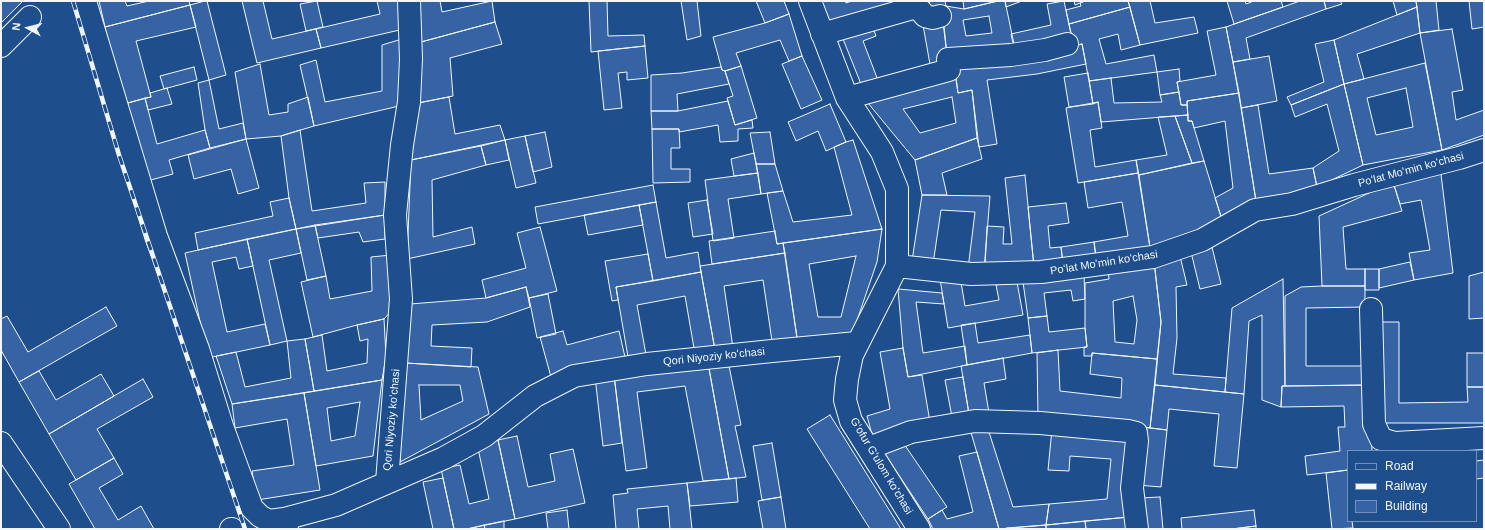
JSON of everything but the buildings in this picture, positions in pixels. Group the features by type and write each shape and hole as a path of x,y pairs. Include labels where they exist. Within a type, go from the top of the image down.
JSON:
{"street":[{"path":"85,1 156,236 198,349 222,426 252,508 260,516 269,521 286,524 387,482"},
{"name":"Qori Niyoziy koʻchasi","path":"409,1 411,59 409,102 402,145 395,215 401,299 387,482 444,458 484,436 535,396 574,376 647,364 857,343"},
{"name":"Gʻofur Gʻulom koʻchasi","path":"810,1 847,98 882,152 897,189 897,266 852,355 847,379 845,400 851,421 919,529"},
{"path":"822,34 913,8 920,10 925,16 933,18 940,16"},
{"path":"1,46 30,18"},
{"path":"847,98 949,70 948,59 1011,55 1045,50 1067,44"},
{"name":"Poʻlat Moʻmin koʻchasi","path":"897,266 970,274 1041,272 1153,257 1202,240 1255,210 1292,204 1354,185 1459,158 1484,150"},
{"path":"1371,309 1374,424 1381,439 1395,443 1484,438"},
{"path":"869,448 911,432 976,422 1040,423 1136,433 1137,441 1132,488 1137,529"},
{"path":"1,443 60,529"}],"railway":[{"path":"73,1 119,155 245,529"}]}
